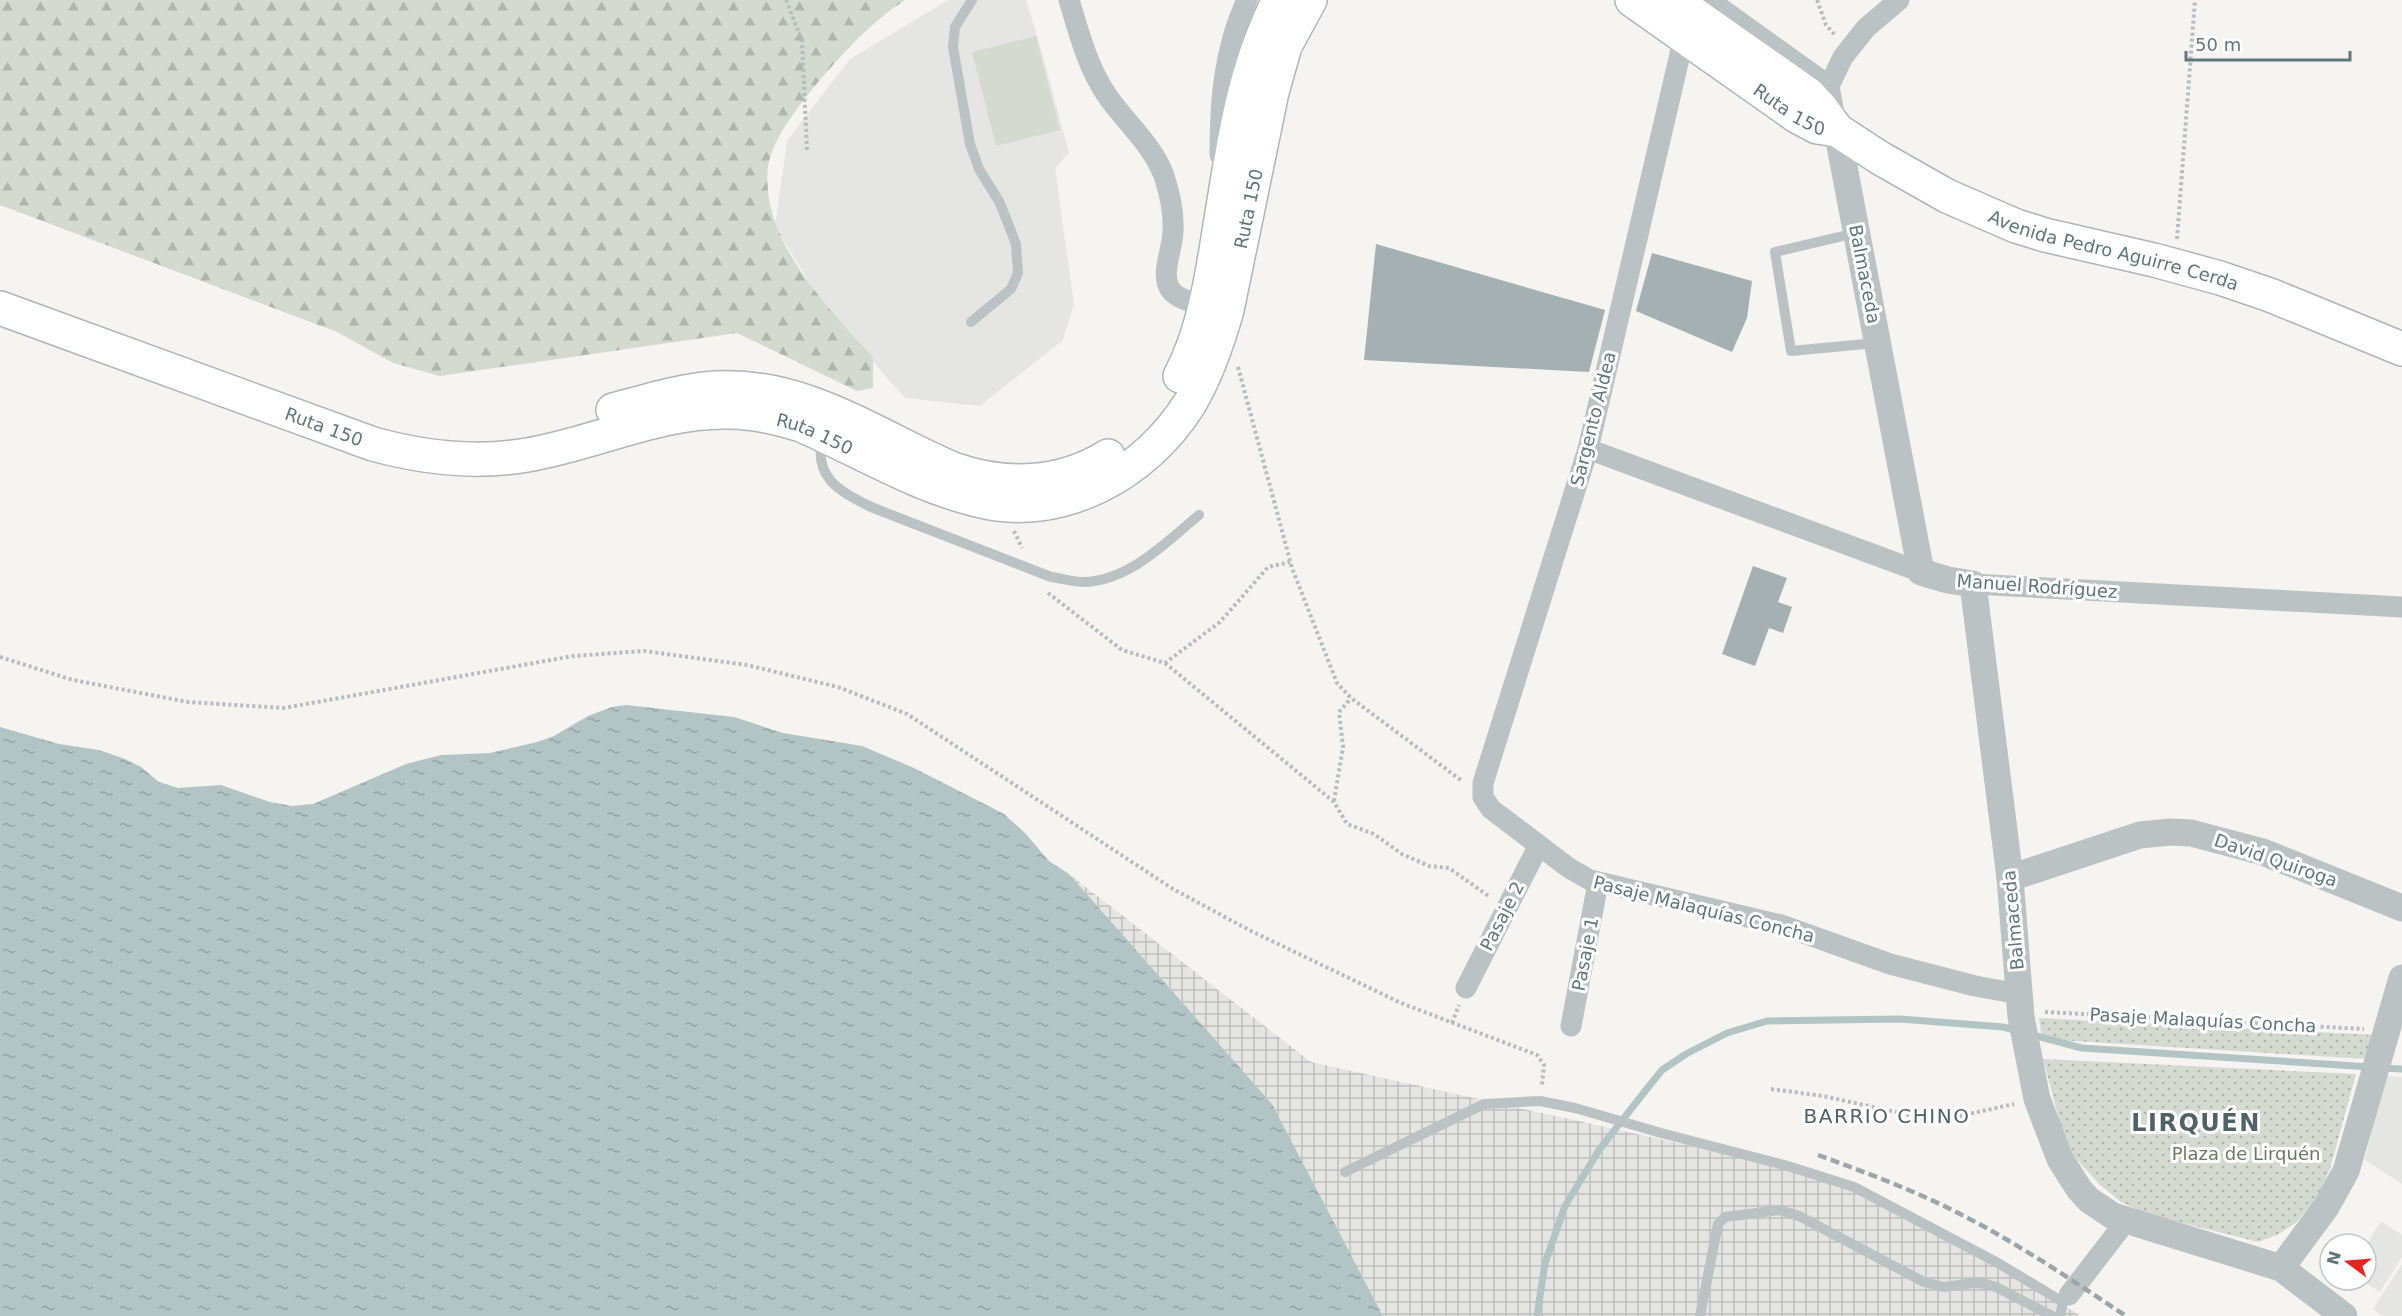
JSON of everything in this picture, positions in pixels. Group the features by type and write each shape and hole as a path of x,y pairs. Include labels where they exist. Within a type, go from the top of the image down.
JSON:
{"main road":[{"name":"Ruta 150","path":"0,308 357,438 422,456 475,459 527,455 676,417 702,413 754,414 778,418 823,435 933,486 978,501 1000,505 1036,505 1073,497 1110,480 1145,455 1175,423 1200,384 1220,337 1216,307 1224,206 1250,69 1280,0"},
{"name":"Ruta 150","path":"0,286 372,421 422,434 504,436 690,391 744,388 770,391 815,404 952,469 974,476 1009,482 1046,479 1082,469 1125,444 1159,411 1182,373 1216,307 1285,46 1310,0"},
{"name":"Ruta 150","path":"1632,0 1798,117 1817,127 1837,130"},
{"name":"Ruta 150","path":"1674,0 1808,94 1837,130"},
{"name":"Avenida Pedro Aguirre Cerda","path":"1837,130 1913,178 1981,212 2045,235 2176,265 2270,295 2402,349"}],"street":[{"path":"1069,0 1083,48 1095,76 1156,161 1164,176 1172,205 1173,219 1172,245 1166,272 1168,284 1175,295 1216,307"},
{"path":"1224,206 1220,166 1222,94 1232,43 1247,0"},
{"path":"1709,0 1828,86 1848,49 1866,28 1899,0"},
{"name":"Sargento Aldea","path":"1483,796 1483,783 1588,449 1684,37"},
{"name":"Balmaceda","path":"1828,86 1921,572"},
{"name":"Manuel Rodríguez","path":"1588,449 1948,580 1973,584 2402,607"},
{"name":"Balmaceda","path":"1973,584 2010,878 2020,1007 2037,1100 2060,1159 2079,1189 2101,1209 2126,1221 2281,1268"},
{"name":"Pasaje Malaquías Concha","path":"1483,796 1491,808 1539,845 1576,872 1598,883 1781,925 2020,1007"},
{"name":"David Quiroga","path":"2010,878 2140,835 2170,832 2191,833 2263,852 2402,908"},
{"name":"Pasaje 2","path":"1466,988 1539,845"},
{"name":"Pasaje 1","path":"1571,1026 1598,883"},
{"path":"2344,1316 2281,1268 2326,1207 2339,1185 2402,978"},
{"path":"2066,1298 2126,1221"}],"lane":[{"path":"971,322 1011,290 1018,273 1016,244 1000,202 979,169 970,144 953,47 955,27 972,0"},
{"path":"1857,233 1775,252 1791,351 1878,343"},
{"path":"823,435 819,454 824,473 845,494 871,507 1051,577 1082,582 1105,579 1142,562 1199,515"},
{"path":"1345,1172 1484,1104 1540,1101 1575,1108 1788,1166 1854,1187 2066,1298 2060,1316"},
{"path":"1700,1316 1718,1224 1725,1217 1779,1210 1799,1216 1924,1282 1944,1287 1974,1283 1986,1284 2052,1316"}],"path":[{"path":"786,0 802,41 807,150"},
{"path":"1817,0 1826,26 1848,49"},
{"path":"2176,265 2195,0"},
{"path":"1238,365 1290,562 1337,683 1351,698 1483,796"},
{"path":"1000,505 1044,591 1122,650 1165,663 1334,802 1347,824 1374,834 1402,854 1429,866 1449,868 1506,907"},
{"path":"1165,663 1220,622 1268,567 1290,562"},
{"path":"0,657 74,680 188,702 284,708 573,656 644,651 747,665 838,687 908,714 1173,889 1249,930 1401,1004 1537,1055 1544,1065 1540,1101"},
{"path":"1334,802 1343,747 1339,712 1351,698"},
{"name":"Pasaje Malaquías Concha","path":"2020,1007 2384,1035"},
{"path":"1771,1089 1823,1096 1937,1121 2037,1100"}],"shaded area":[{"path":"948,0 1026,0 1069,153 1055,168 1074,304 1063,340 980,406 905,398 823,305 775,226 787,141 850,59"},
{"path":"1069,874 1311,1062 1827,1176 2040,1291 2081,1316 1383,1316 1272,1104"},
{"path":"2384,1076 2402,1077 2402,1184 2365,1160"},
{"path":"2381,1221 2402,1235 2402,1257 2380,1292 2378,1291 2378,1232 2374,1232"},
{"path":"2402,1264 2402,1316 2383,1316 2373,1309"}],"green space":[{"path":"0,0 905,0 870,27 819,81 781,133 768,167 768,194 775,221 786,246 818,295 873,357 873,388 857,391 737,333 440,376 393,363 337,332 0,205"},
{"path":"1036,36 1060,130 996,146 972,52"},
{"path":"2039,1018 2376,1035 2367,1059 2042,1039"},
{"name":"Plaza de Lirquén","path":"2043,1059 2356,1074 2330,1169 2318,1196 2296,1223 2277,1235 2258,1242 2147,1214 2121,1202 2100,1185 2067,1149"}],"water":[{"path":"626,705 734,717 783,733 862,746 914,768 1004,814 1025,833 1049,861 1069,874 1272,1104 1383,1316 0,1316 0,727 59,744 99,750 125,759 141,767 159,782 178,788 221,785 270,802 292,806 313,804 406,764 441,755 490,753 537,742 554,736 588,716 612,707"}],"building":[{"path":"1376,244 1605,310 1589,372 1364,360"},
{"path":"1652,253 1752,281 1747,318 1732,352 1636,311"},
{"path":"1753,566 1787,578 1778,602 1792,607 1783,633 1769,628 1755,666 1722,654"}],"waterway":[{"path":"1537,1316 1545,1263 1565,1206 1599,1150 1642,1095 1662,1070 1686,1054 1727,1033 1767,1021 1900,1019 2003,1027 2019,1031"},
{"path":"2032,1035 2082,1048 2370,1067"},
{"path":"2381,1068 2402,1069"}],"railway":[{"path":"1818,1155 1945,1206 2025,1250 2126,1316"}],"district":[{"name":"BARRIO CHINO","path":"1887,1116"},
{"name":"LIRQUÉN","path":"2196,1123"}]}
